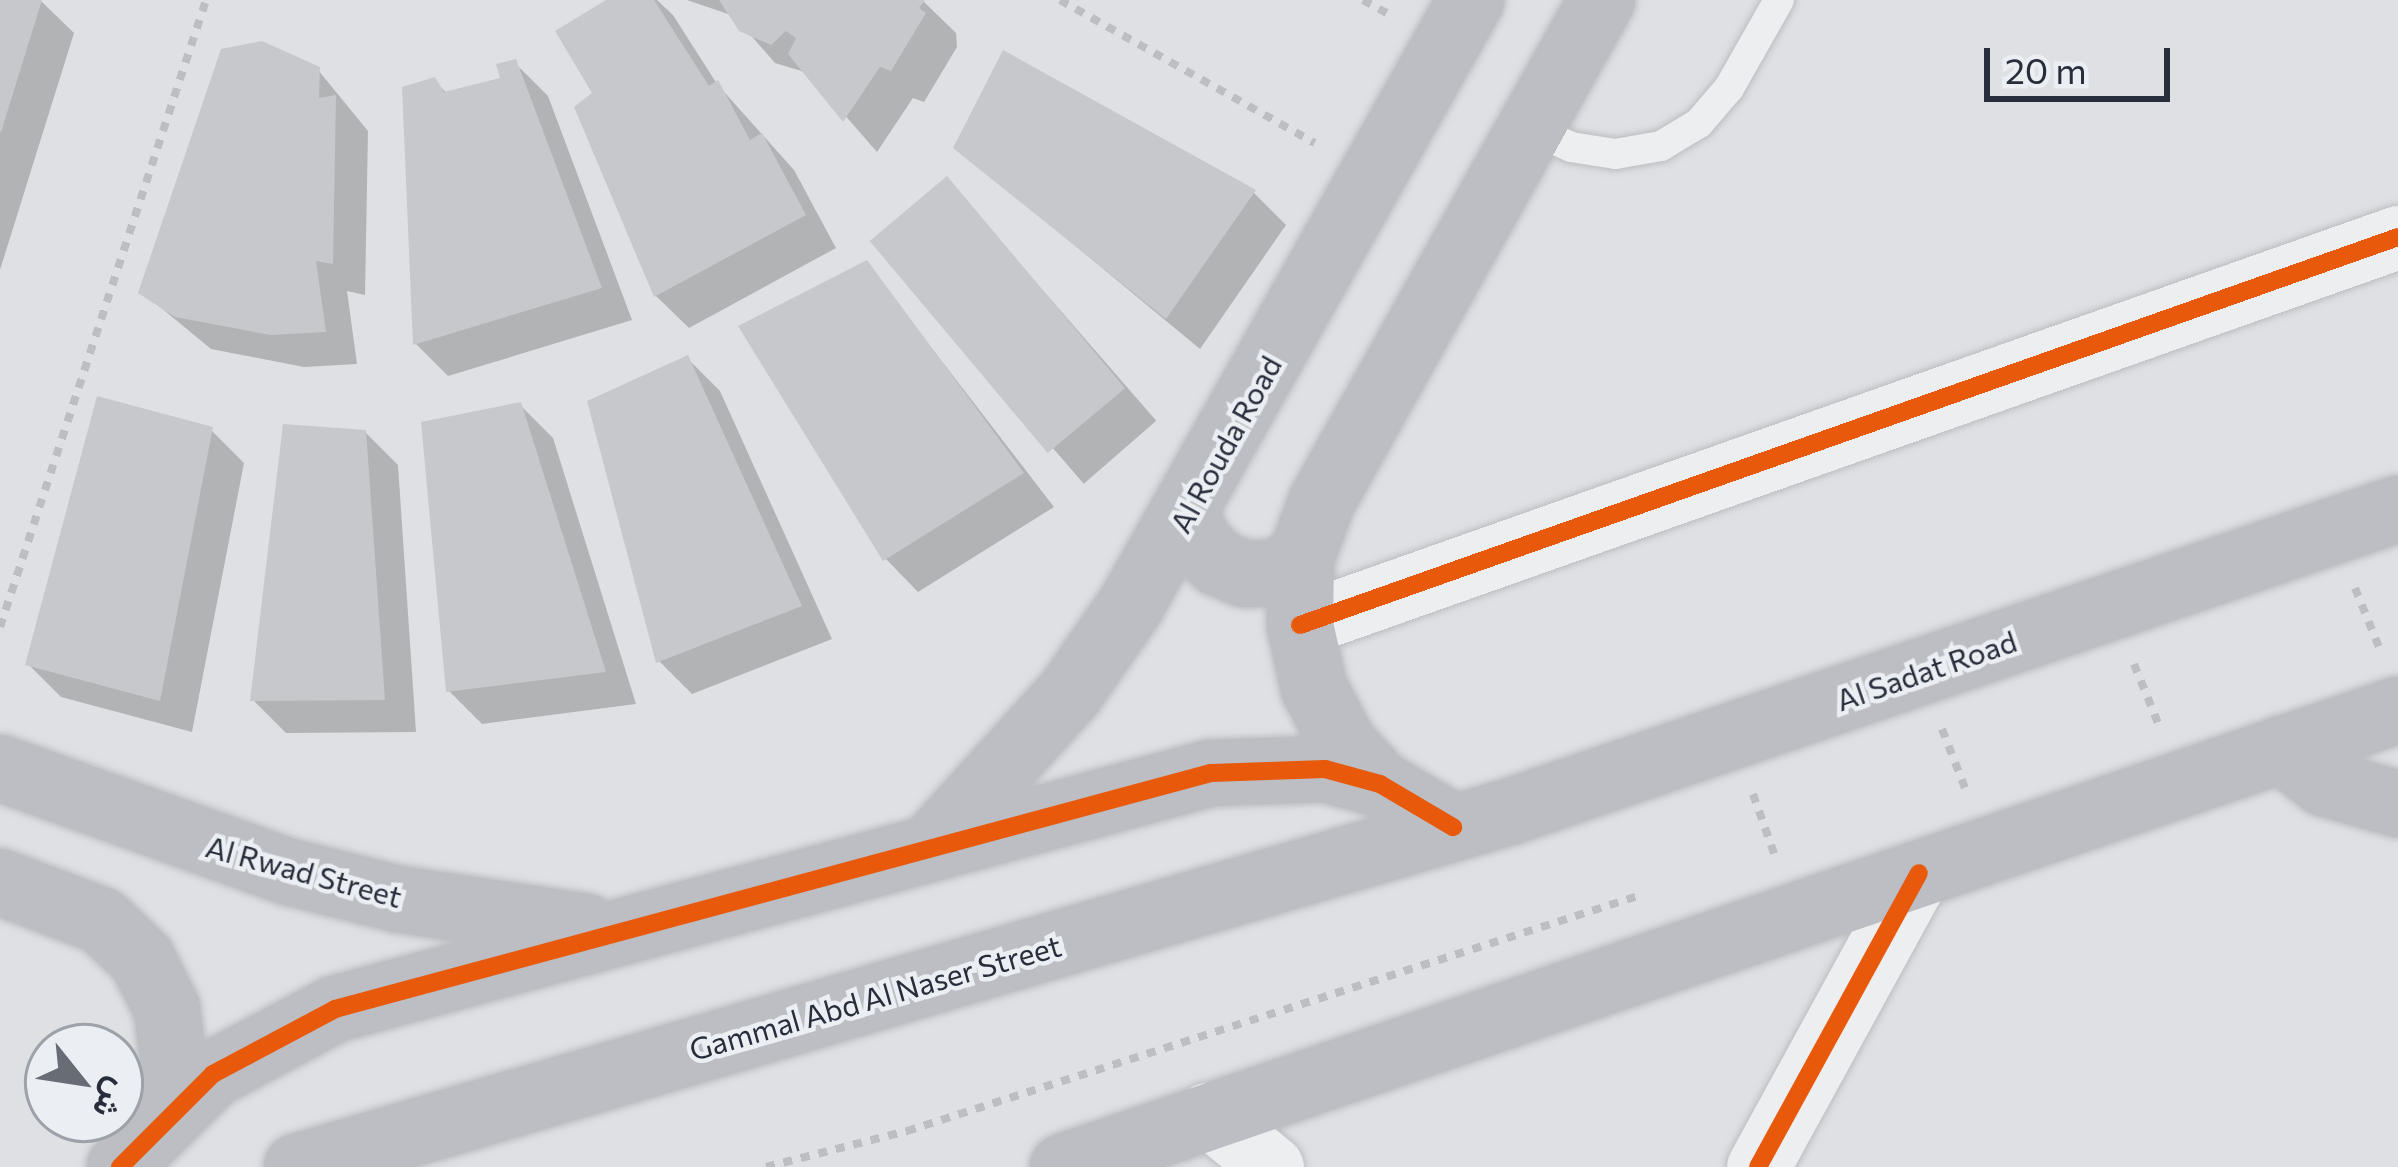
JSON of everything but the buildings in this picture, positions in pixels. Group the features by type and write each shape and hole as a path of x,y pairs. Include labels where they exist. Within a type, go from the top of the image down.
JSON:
{"street":[{"name":"Al Rouda Road","path":"927,851 1070,693 1187,514 1471,0"},
{"path":"1380,784 1344,745 1314,688 1300,625 1301,558 1322,501 1603,0"},
{"path":"1300,625 2398,237"},
{"name":"Al Sadat Road","path":"1454,827 2398,509"},
{"path":"1187,514 1218,563 1245,574 1275,572 1301,558"},
{"path":"1063,1167 2281,749 2392,687"},
{"path":"2281,749 2324,783 2398,804"},
{"name":"Al Rwad Street","path":"0,768 289,872 485,915 619,931"},
{"path":"144,1139 213,1074 335,1009 1211,773 1325,769 1380,784 1454,827"},
{"path":"25,891 76,891 94,870 101,844 95,816 77,795"},
{"name":"Gammal Abd Al Naser Street","path":"296,1167 1454,827"},
{"path":"1758,1167 1918,873"},
{"path":"25,891 115,934 142,959 167,1009 173,1065 144,1134"},
{"path":"1207,1114 1272,1167"}],"lane":[{"path":"1531,128 1571,147 1615,154 1660,146 1699,123 1729,88 1778,0"}],"path":[{"path":"0,627 206,0"},
{"path":"1060,0 1374,176"},
{"path":"2333,531 2392,687"},
{"path":"2112,607 2184,783"},
{"path":"2357,656 2398,642"},
{"path":"1920,672 1990,850"},
{"path":"2137,730 2180,715"},
{"path":"1733,736 1796,915"},
{"path":"1943,794 1986,780"},
{"path":"1751,860 1795,845"},
{"path":"766,1167 907,1131 1660,889"}],"cycle path":[{"path":"1300,625 2398,237"},
{"path":"120,1167 213,1074 335,1009 1211,773 1325,769 1380,784 1453,827"},
{"path":"1758,1167 1919,873"}]}
